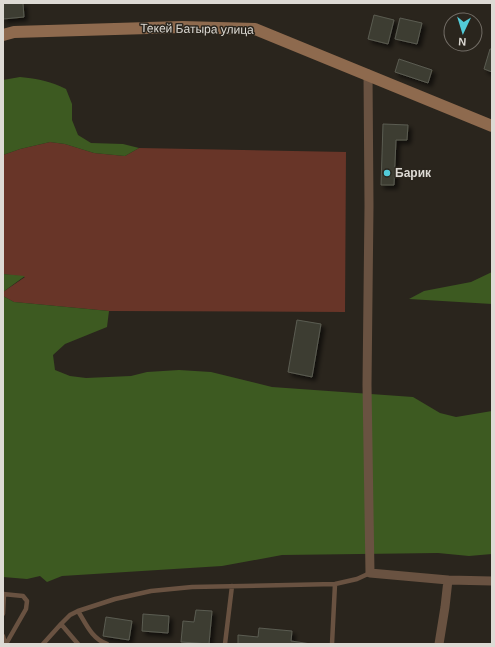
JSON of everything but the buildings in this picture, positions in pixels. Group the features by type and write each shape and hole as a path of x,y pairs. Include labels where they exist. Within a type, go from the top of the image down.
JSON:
{"street":[{"name":"Текей Батыра улица","path":"3,35 14,32 174,27 255,29 492,126"},
{"path":"368,74 369,206 367,385 370,573 448,580 492,581"},
{"path":"439,644 448,580"}],"lane":[{"path":"43,644 70,615 78,611 115,599 151,591 192,587 335,584 357,579 370,573"},
{"path":"332,644 335,584"},
{"path":"225,644 232,586"},
{"path":"3,614 3,594 23,596 27,601 26,609 6,644"},
{"path":"78,611 95,637 100,642 107,644"},
{"path":"61,624 78,644"},
{"path":"3,636 6,644"}],"shaded area":[{"path":"20,77 44,81 66,89 72,104 72,120 78,135 91,143 123,144 139,148 125,156 94,153 65,144 50,142 20,149 3,155 3,80"},
{"path":"50,142 65,144 94,153 125,156 139,148 346,152 345,312 109,311 14,302 3,296 3,292 25,277 3,274 3,155 20,149"},
{"path":"492,272 492,304 409,299 424,291 471,282"},
{"path":"3,274 25,276 3,292"},
{"path":"3,296 14,302 109,311 107,327 65,344 53,355 55,370 70,376 86,378 131,376 147,372 179,370 211,372 272,387 413,397 440,413 456,417 492,411 492,554 469,556 438,553 282,555 222,566 62,576 47,582 40,576 27,579 3,577"}],"place":[{"name":"Барик","path":"387,173"}]}
